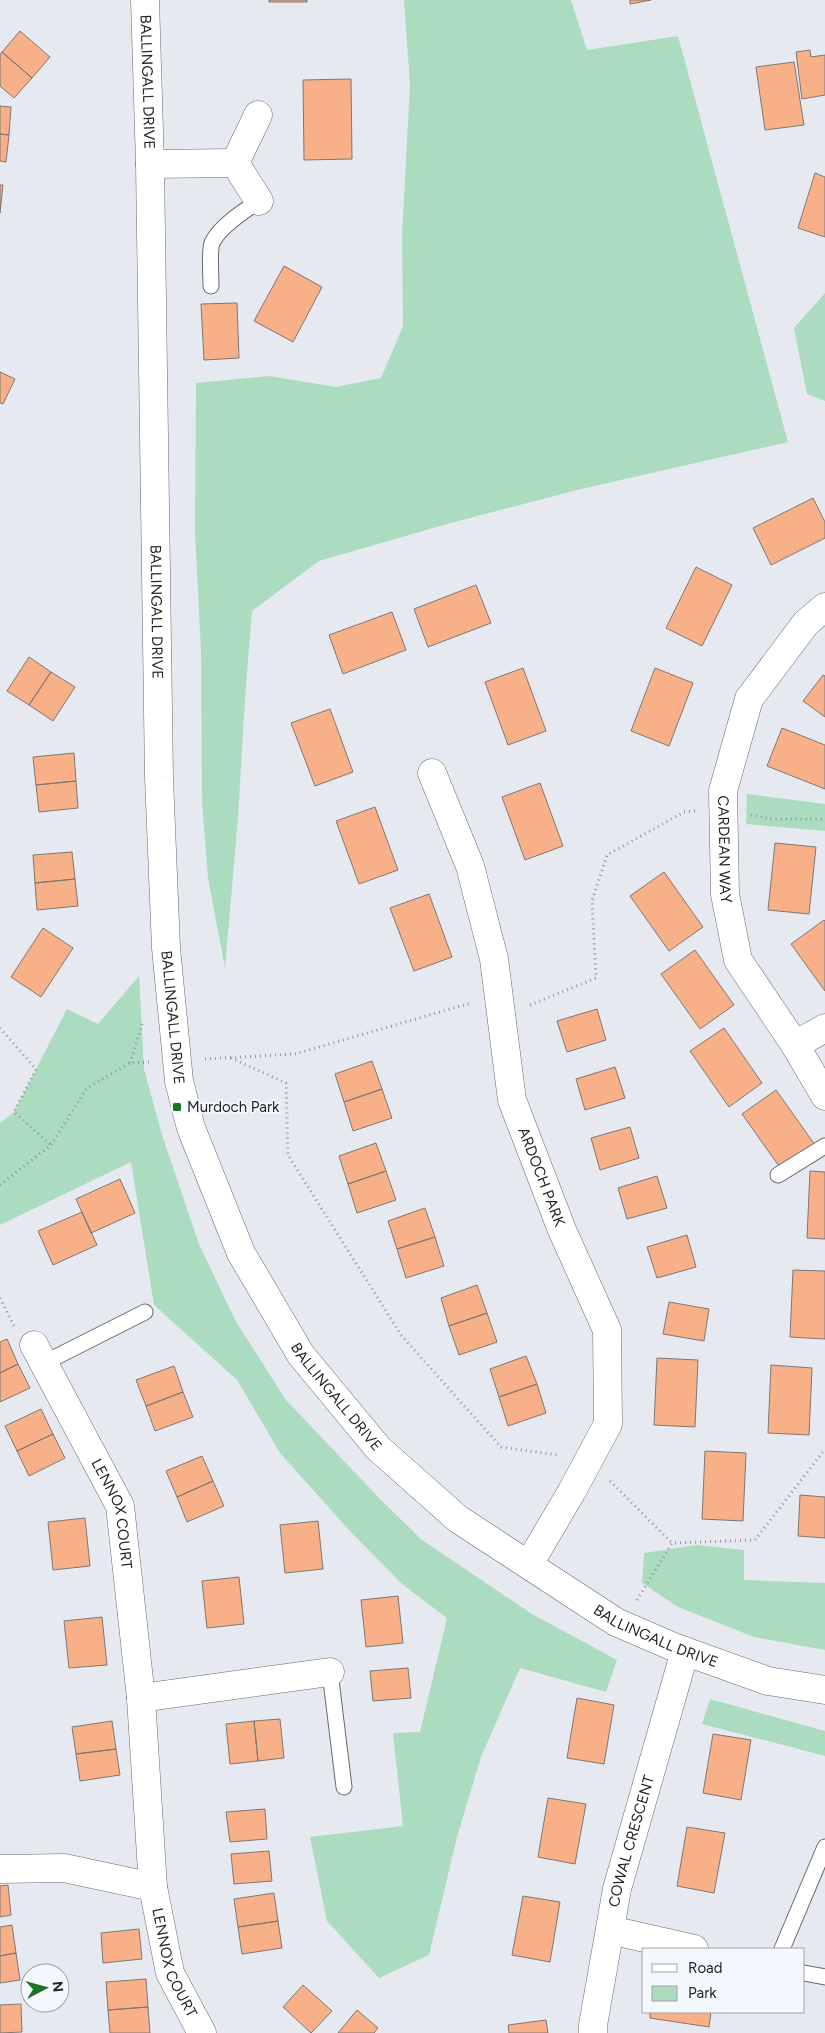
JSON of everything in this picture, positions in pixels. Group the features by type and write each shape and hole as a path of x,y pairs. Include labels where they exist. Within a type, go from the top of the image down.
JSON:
{"street":[{"name":"BALLINGALL DRIVE","path":"145,0 150,164 159,778 166,948 179,1081 191,1128 241,1254 301,1355 378,1448 458,1519 622,1625 685,1651 768,1681 825,1690"},
{"path":"258,115 235,162 259,201"},
{"name":"BALLINGALL DRIVE","path":"150,164 235,162"},
{"name":"CARDEAN WAY","path":"825,606 806,623 749,699 723,791 725,894 738,960 796,1045 825,1096"},
{"name":"ARDOCH PARK","path":"432,773 470,866 494,959 512,1100 562,1230 607,1330 608,1424 529,1564"},
{"path":"796,1045 825,1028"},
{"name":"LENNOX COURT","path":"39,1354 120,1506 141,1698 153,1887 170,1973 202,2033"},
{"name":"COWAL CRESCENT","path":"593,2033 618,1889 685,1651"},
{"path":"141,1698 330,1672"},
{"name":"LENNOX COURT","path":"0,1869 64,1868 153,1887"},
{"path":"610,1930 690,1948"}],"lane":[{"path":"211,286 212,244 216,236 239,215 259,201"},
{"path":"778,1175 825,1146"},
{"path":"39,1354 145,1312"},
{"path":"330,1672 344,1787"},
{"path":"782,1948 825,1847"},
{"path":"805,1973 825,1977"}],"path":[{"path":"177,1061 295,1054 500,1006 596,978 592,901 607,856 684,812 724,809 772,819 825,819"},
{"path":"0,1028 36,1069 14,1112 51,1145"},
{"path":"231,1058 286,1083 288,1155 401,1335 501,1446 589,1459 672,1543 755,1540 825,1449"},
{"path":"0,1185 51,1145 87,1088 130,1063 148,1062"},
{"path":"622,1625 672,1543"}],"green space":[{"path":"404,0 571,0 587,50 678,36 788,442 581,489 447,524 319,561 252,611 238,818 225,968 208,878 202,802 201,651 195,532 196,383 269,376 336,387 381,378 403,326 402,235 410,85"},
{"path":"825,293 825,401 807,394 794,328"},
{"path":"747,794 825,804 825,831 746,824"},
{"path":"139,976 144,1069 162,1135 199,1244 235,1320 286,1400 382,1501 422,1540 532,1614 617,1660 606,1692 520,1668 481,1757 457,1837 429,1955 379,1978 327,1921 310,1837 403,1826 393,1733 420,1732 447,1618 402,1584 348,1529 280,1453 237,1380 154,1305 131,1162 0,1225 0,1123 14,1112 67,1009 98,1024"},
{"path":"697,1545 744,1550 744,1580 825,1583 825,1650 754,1637 678,1607 642,1583 644,1553"},
{"path":"710,1699 825,1731 825,1756 702,1724"}],"building":[{"path":"269,0 307,0 307,2 269,2"},
{"path":"630,0 651,0 630,4"},
{"path":"20,31 50,57 32,78 2,52"},
{"path":"810,50 811,57 825,55 825,95 802,99 796,52"},
{"path":"2,52 32,78 14,98 0,86 0,54"},
{"path":"794,62 804,125 765,130 756,67"},
{"path":"351,79 352,159 304,160 303,80"},
{"path":"0,106 11,107 9,135 0,134"},
{"path":"0,134 9,135 6,162 0,161"},
{"path":"815,173 825,177 825,237 798,228"},
{"path":"0,185 3,185 0,213"},
{"path":"284,266 322,287 293,342 254,321"},
{"path":"237,303 239,358 204,360 201,304"},
{"path":"0,372 15,379 3,404 0,403"},
{"path":"813,498 825,522 825,538 771,565 753,528"},
{"path":"696,567 732,585 702,646 666,628"},
{"path":"476,585 491,623 428,647 414,609"},
{"path":"392,612 406,650 343,674 329,635"},
{"path":"29,657 51,672 29,705 7,691"},
{"path":"523,668 546,731 508,745 485,682"},
{"path":"655,668 693,683 669,746 631,731"},
{"path":"51,672 75,687 53,721 29,705"},
{"path":"823,675 825,676 825,717 803,701"},
{"path":"330,709 353,772 315,786 291,723"},
{"path":"782,728 825,745 825,789 767,766"},
{"path":"74,753 76,781 36,785 33,757"},
{"path":"76,781 78,808 39,812 36,785"},
{"path":"540,783 563,846 525,860 502,797"},
{"path":"375,807 398,870 359,884 336,821"},
{"path":"775,843 816,847 809,914 768,910"},
{"path":"72,852 75,879 35,883 33,855"},
{"path":"664,872 703,927 669,951 630,896"},
{"path":"75,879 78,906 37,910 35,883"},
{"path":"429,894 452,957 414,971 390,908"},
{"path":"825,921 825,991 791,944"},
{"path":"43,928 73,948 41,997 11,977"},
{"path":"695,950 734,1005 700,1029 661,974"},
{"path":"597,1009 606,1040 567,1052 557,1021"},
{"path":"724,1028 762,1083 729,1107 690,1051"},
{"path":"372,1061 382,1089 344,1102 335,1074"},
{"path":"615,1067 625,1098 585,1110 576,1079"},
{"path":"382,1089 392,1118 353,1131 344,1102"},
{"path":"776,1090 815,1145 781,1169 742,1114"},
{"path":"630,1127 639,1158 600,1170 591,1138"},
{"path":"376,1143 386,1171 348,1184 339,1156"},
{"path":"386,1171 396,1200 357,1213 348,1184"},
{"path":"810,1171 825,1172 825,1239 807,1238"},
{"path":"657,1176 667,1208 627,1219 618,1188"},
{"path":"120,1179 135,1213 91,1233 76,1199"},
{"path":"425,1208 435,1237 397,1249 388,1221"},
{"path":"82,1212 97,1245 53,1265 38,1231"},
{"path":"687,1235 696,1267 657,1278 647,1247"},
{"path":"435,1237 444,1266 406,1278 397,1249"},
{"path":"793,1270 825,1271 825,1339 790,1337"},
{"path":"477,1285 487,1313 449,1326 441,1298"},
{"path":"669,1302 709,1309 704,1341 663,1334"},
{"path":"487,1313 497,1342 459,1355 449,1326"},
{"path":"7,1339 18,1364 0,1373 0,1342"},
{"path":"526,1356 537,1384 499,1397 490,1369"},
{"path":"657,1358 698,1360 695,1427 654,1425"},
{"path":"18,1364 30,1388 0,1402 0,1373"},
{"path":"771,1365 812,1368 809,1435 768,1433"},
{"path":"174,1366 183,1392 146,1406 136,1380"},
{"path":"537,1384 546,1413 508,1426 499,1397"},
{"path":"183,1392 193,1417 155,1431 146,1406"},
{"path":"41,1409 53,1434 17,1451 5,1426"},
{"path":"53,1434 65,1458 29,1476 17,1451"},
{"path":"705,1451 746,1453 743,1521 702,1519"},
{"path":"202,1456 213,1481 177,1497 166,1471"},
{"path":"213,1481 224,1506 187,1522 177,1497"},
{"path":"800,1495 825,1497 825,1538 798,1536"},
{"path":"85,1518 90,1566 53,1570 48,1522"},
{"path":"318,1521 323,1569 285,1573 280,1525"},
{"path":"239,1577 244,1624 207,1628 202,1581"},
{"path":"398,1596 403,1643 366,1647 361,1600"},
{"path":"102,1617 107,1665 69,1668 64,1621"},
{"path":"408,1668 411,1698 373,1701 370,1671"},
{"path":"577,1698 614,1705 604,1764 567,1758"},
{"path":"280,1719 284,1758 258,1761 254,1721"},
{"path":"112,1721 116,1749 76,1754 72,1727"},
{"path":"254,1721 258,1761 230,1764 226,1724"},
{"path":"713,1734 751,1740 741,1800 703,1793"},
{"path":"116,1749 120,1775 80,1781 76,1754"},
{"path":"548,1798 586,1804 575,1864 538,1857"},
{"path":"265,1809 267,1839 230,1842 226,1812"},
{"path":"687,1827 725,1833 714,1893 677,1886"},
{"path":"269,1851 272,1881 234,1884 231,1854"},
{"path":"8,1885 11,1915 0,1917 0,1886"},
{"path":"274,1893 278,1921 238,1927 234,1899"},
{"path":"523,1896 560,1902 550,1962 512,1955"},
{"path":"278,1921 282,1948 242,1954 238,1927"},
{"path":"12,1925 16,1953 0,1956 0,1927"},
{"path":"139,1929 142,1959 103,1963 101,1933"},
{"path":"16,1953 20,1980 0,1983 0,1956"},
{"path":"146,1979 148,2007 108,2010 106,1982"},
{"path":"303,1985 332,2011 311,2033 283,2007"},
{"path":"20,2004 22,2032 0,2033 0,2005"},
{"path":"148,2007 150,2033 110,2033 108,2010"},
{"path":"357,2010 378,2028 374,2033 338,2033"},
{"path":"650,2013 711,2013 709,2027 650,2018"},
{"path":"546,2020 548,2033 509,2033 508,2025"}],"place":[{"name":"Murdoch Park","path":"177,1107"}]}
